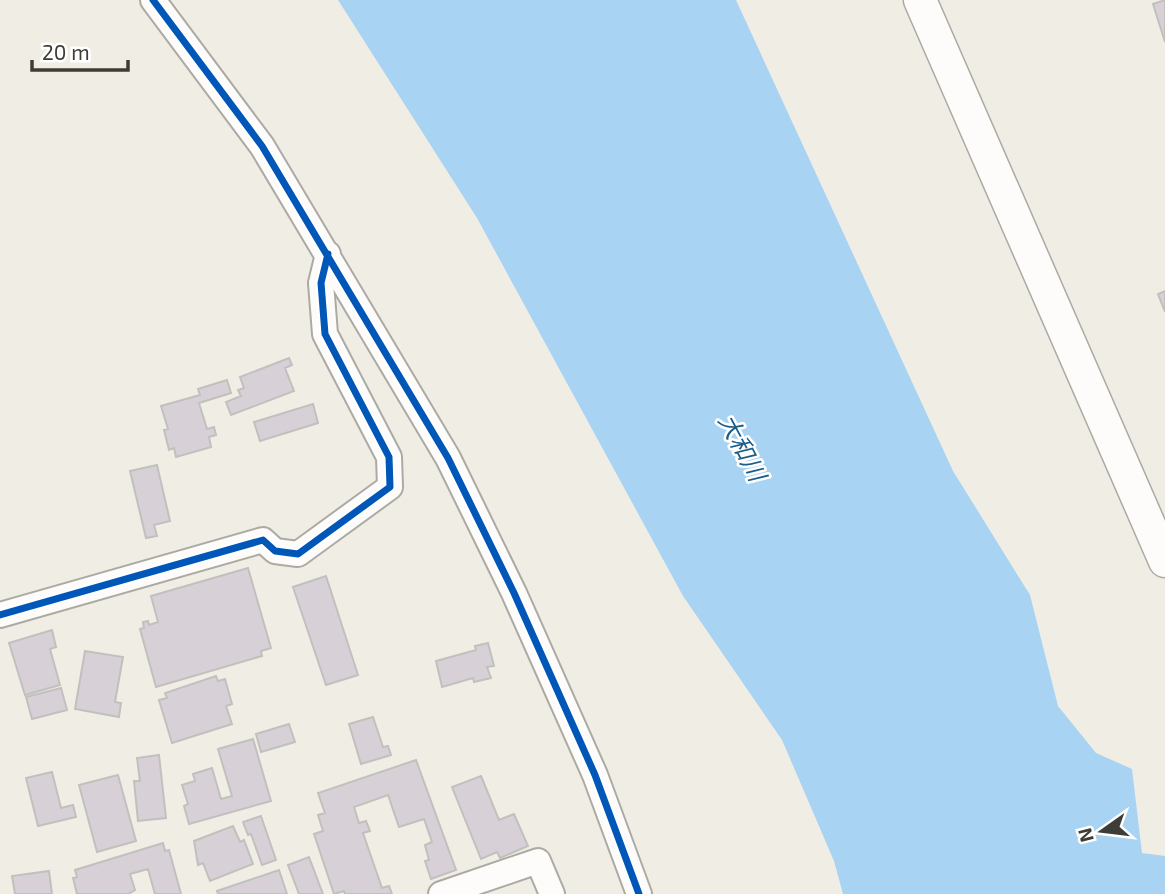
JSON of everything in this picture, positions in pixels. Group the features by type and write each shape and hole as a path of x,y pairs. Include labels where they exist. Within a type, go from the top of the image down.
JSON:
{"street":[{"path":"153,0 262,146 448,458 502,569 595,775 639,894"},
{"path":"920,0 1165,561"},
{"path":"0,615 262,540 275,551 298,554 390,487 389,457 325,334 321,282 328,254"},
{"path":"441,894 538,861 552,894"}],"water":[{"name":"大和川","path":"338,0 736,0 953,471 1030,595 1058,706 1096,753 1132,769 1142,853 1165,856 1165,894 843,894 834,861 782,740 683,596 477,218"}],"building":[{"path":"1165,0 1165,42 1153,4"},
{"path":"1165,291 1165,312 1158,294"},
{"path":"289,358 292,365 285,368 294,391 231,415 226,402 241,396 238,390 244,388 240,377"},
{"path":"227,380 231,393 199,403 207,429 214,427 216,435 209,437 211,447 176,457 174,448 169,450 164,430 168,429 161,406 200,395 198,389"},
{"path":"313,404 318,423 260,441 254,422"},
{"path":"157,465 170,521 154,525 157,536 146,538 130,471"},
{"path":"248,568 271,648 261,651 262,656 156,687 140,629 144,628 143,622 148,621 149,625 158,622 151,596"},
{"path":"326,576 358,675 326,685 293,587"},
{"path":"52,630 56,647 50,649 60,685 25,695 9,643"},
{"path":"488,643 494,666 487,667 491,678 474,682 473,678 442,687 436,661 476,650 475,646"},
{"path":"85,651 123,657 115,702 121,703 119,717 75,709"},
{"path":"216,676 218,681 225,679 232,704 226,706 232,724 172,743 159,700 167,698 165,693"},
{"path":"61,688 67,710 32,719 26,697"},
{"path":"373,717 383,747 388,746 391,755 361,764 349,724"},
{"path":"289,724 295,742 261,752 256,734"},
{"path":"253,739 271,801 189,824 184,806 188,804 182,785 195,781 193,774 212,768 221,799 232,796 218,749"},
{"path":"159,755 166,818 138,821 134,781 140,781 137,758"},
{"path":"416,760 456,870 431,879 425,861 429,860 425,845 432,842 424,819 399,827 388,795 354,807 359,823 366,821 370,831 363,833 382,888 389,886 392,894 345,894 344,891 334,894 314,834 323,831 318,815 325,813 318,793"},
{"path":"52,772 61,808 73,805 76,817 38,826 26,778"},
{"path":"118,775 136,841 97,852 79,785"},
{"path":"481,776 499,820 514,814 528,846 500,858 497,852 481,859 452,787"},
{"path":"261,816 276,860 262,865 251,834 248,835 243,822"},
{"path":"233,826 240,842 244,840 253,864 210,881 203,863 198,865 194,841"},
{"path":"163,843 165,851 169,850 181,894 155,894 148,869 130,874 135,890 128,894 77,894 73,878 77,877 75,870"},
{"path":"309,857 323,894 299,894 288,865"},
{"path":"279,870 287,894 218,894 217,891"},
{"path":"49,871 52,894 15,894 12,876"}],"cycle path":[{"path":"153,0 262,146 448,458 514,593 595,775 639,894"},
{"path":"0,615 263,540 275,551 298,554 390,487 389,457 325,334 321,283 328,254"}]}
